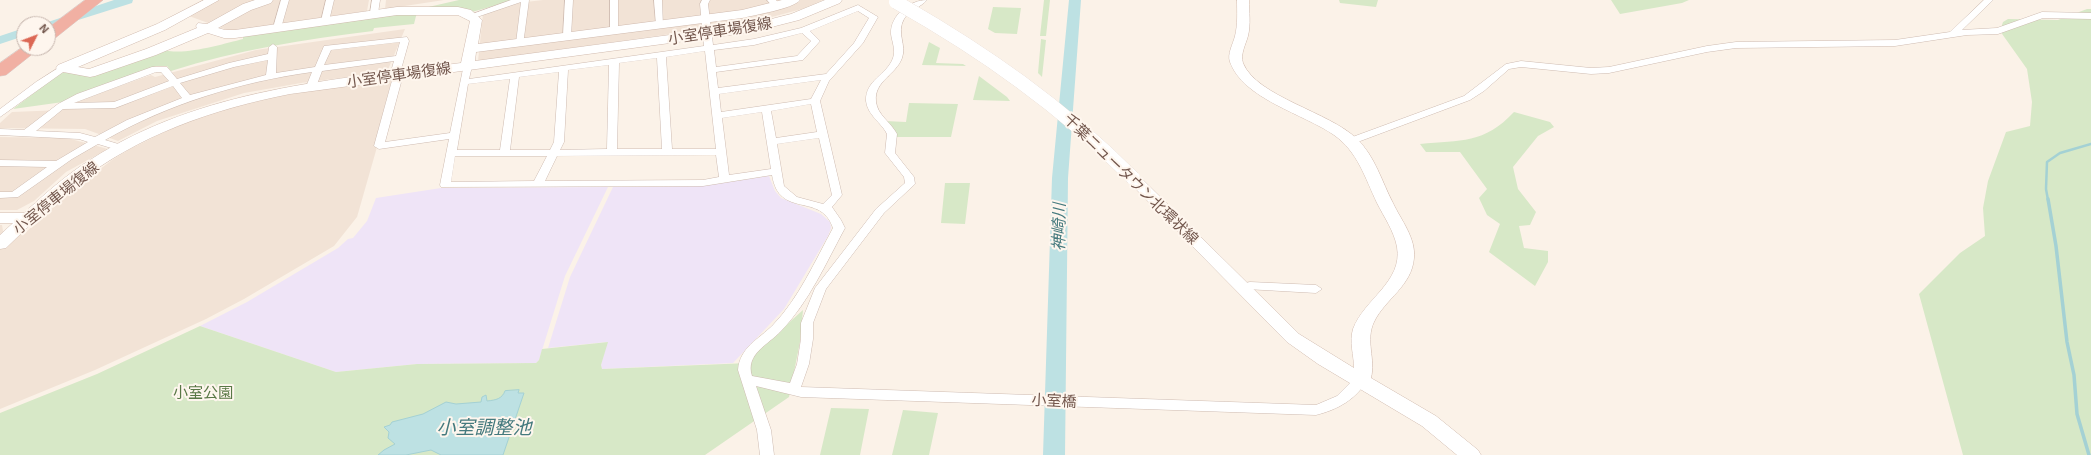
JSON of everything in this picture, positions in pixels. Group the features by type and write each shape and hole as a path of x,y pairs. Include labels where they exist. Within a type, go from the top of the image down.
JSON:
{"highway":[{"path":"56,24 89,1"},
{"path":"56,29 89,1"},
{"path":"0,64 16,52"},
{"path":"0,71 21,56"}],"street":[{"path":"0,114 39,84 63,68 180,17 213,0"},
{"path":"63,68 90,73 151,52 208,28 247,7 267,0"},
{"path":"277,28 285,0"},
{"path":"326,21 330,0"},
{"path":"374,13 376,0"},
{"path":"471,16 519,0"},
{"path":"520,43 525,0"},
{"path":"567,36 569,0"},
{"path":"614,0 614,30"},
{"path":"658,0 660,25"},
{"path":"706,0 704,4 708,49 724,179"},
{"path":"471,49 742,14 774,3 794,0"},
{"name":"小室停車場復線","path":"0,244 71,181 121,148 166,126 214,108 256,96 311,87 707,34 780,21 836,0"},
{"name":"千葉ニュータウン北環状線","path":"898,0 964,40 1017,76 1062,111 1107,152 1181,212 1250,286 1293,338"},
{"path":"794,389 802,364 807,339 807,323 821,288 880,210 910,184 909,177 890,153 892,134 874,112 870,99 872,88 898,58 899,51 894,34 897,22 902,14 923,0"},
{"path":"1243,0 1242,33 1235,56 1236,62 1245,77 1264,91 1329,125 1351,141 1360,152 1394,220 1405,248 1406,258 1403,271 1398,282 1365,319 1361,332 1361,350 1364,372 1361,380"},
{"path":"1954,34 1989,0"},
{"path":"464,82 754,42 804,30 858,8 874,17 867,33 818,89 815,102 837,195 826,207"},
{"path":"180,17 224,34 235,34 374,13 421,10 458,11 471,16 476,23 445,185 703,182 776,171"},
{"path":"1351,141 1429,111 1468,98 1481,89 1506,67 1521,64 1591,71 1609,70 1707,49 1736,45 1895,43 1954,34 1998,31 2042,15 2091,16"},
{"path":"711,70 800,58 816,41 804,30"},
{"path":"311,87 327,48 402,39 405,41 379,146 454,135"},
{"path":"61,106 115,105 175,82 272,52 271,76"},
{"path":"661,56 667,152"},
{"path":"0,195 14,195 58,164 96,140 130,122 188,99 271,76 400,58"},
{"path":"612,152 614,62"},
{"path":"28,132 61,106 92,90 155,69 164,69 188,99"},
{"path":"538,184 555,153 559,142 564,69"},
{"path":"505,153 515,76"},
{"path":"714,92 829,76"},
{"path":"716,116 815,102"},
{"path":"766,109 779,187 795,200 826,207 836,218 839,228 792,310 775,329 756,346 746,357 743,363 749,387 764,430 767,455"},
{"path":"0,132 28,132 80,136 121,148"},
{"path":"772,142 822,134"},
{"path":"451,154 721,152"},
{"path":"0,162 58,164"},
{"name":"千葉ニュータウン北環状線","path":"1138,177 1293,338 1324,359 1429,421 1471,455"},
{"path":"0,218 28,218"},
{"path":"1250,286 1316,288"},
{"name":"小室橋","path":"749,387 794,389 800,392 1316,410 1326,408 1345,398 1361,380"}],"shaded area":[{"path":"219,0 369,0 367,11 230,31 189,16"},
{"path":"386,0 444,0 385,9"},
{"path":"543,0 823,0 802,9 749,23 478,61 483,14 509,4"},
{"path":"405,29 387,72 301,83 244,93 157,121 118,141 85,129 0,128 0,123 12,112 62,110 86,98 151,75 155,77 256,50"},
{"path":"392,79 374,147 377,147 357,217 334,246 244,299 206,319 95,370 0,409 0,225 2,225 3,231 26,232 69,193 112,160 128,150 180,124 222,110 272,97"},
{"path":"0,137 67,138 108,149 66,172 34,201 17,210 0,210"},
{"path":"769,176 775,191 781,198 821,214 830,222 831,228 828,236 784,309 733,363 602,369 601,365 607,342 548,348 570,277 613,187 702,186"},
{"path":"608,187 565,276 539,360 536,363 417,364 336,372 200,326 247,302 338,248 348,239 353,238 367,221 376,198 441,188"}],"green space":[{"path":"459,0 515,0 472,12 424,8"},
{"path":"1044,0 1050,0 1046,36 1040,36"},
{"path":"1339,0 1378,0 1376,7 1340,3"},
{"path":"1611,0 1689,0 1682,3 1620,14"},
{"path":"993,7 1021,8 1017,34 995,33 988,29"},
{"path":"2087,9 2091,9 2091,455 1963,455 1919,294 1960,253 1985,236 1983,208 1988,181 2006,132 2030,126 2032,102 2027,69 2000,31 2003,22 2008,19 2058,20"},
{"path":"417,12 414,24 374,28 373,31 271,46 221,57 171,71 167,66 156,66 91,89 63,102 13,109 60,73 67,72 88,75 162,49 179,52 190,51 243,39 243,36"},
{"path":"1041,39 1046,40 1042,77 1038,73"},
{"path":"929,42 940,48 936,63 963,64 966,66 922,65"},
{"path":"979,76 1007,97 1010,101 973,100"},
{"path":"909,103 958,104 951,137 895,137 885,121 906,122"},
{"path":"1514,112 1550,122 1554,127 1538,136 1513,167 1518,189 1536,212 1530,225 1519,226 1524,248 1548,251 1548,262 1535,286 1489,252 1500,224 1487,215 1479,198 1487,189 1460,152 1426,152 1420,144 1460,141 1482,135 1492,130"},
{"path":"945,183 970,183 965,224 941,223"},
{"name":"小室公園","path":"803,310 800,342 789,397 705,455 0,455 0,413 97,374 200,326 336,372 417,364 536,363 539,360 542,349 608,342 601,365 602,369 749,363 752,356"},
{"path":"831,408 869,409 860,455 820,455"},
{"path":"903,410 938,413 929,455 892,455"}],"water":[{"name":"小室調整池","path":"519,390 518,393 524,393 503,455 441,455 431,450 406,455 378,455 395,444 388,438 389,432 384,427 390,425 392,422 423,414 446,402 456,404 481,402 482,397 486,395 487,401 498,399 504,394 505,391"}],"waterway":[{"path":"56,22 127,0"},
{"name":"神崎川","path":"1054,455 1060,178 1075,0"},
{"path":"0,40 16,35"},
{"path":"2048,200 2046,189 2047,162 2060,153 2091,144"},
{"path":"2048,199 2056,246 2067,342 2074,375 2077,414 2089,455"}]}
